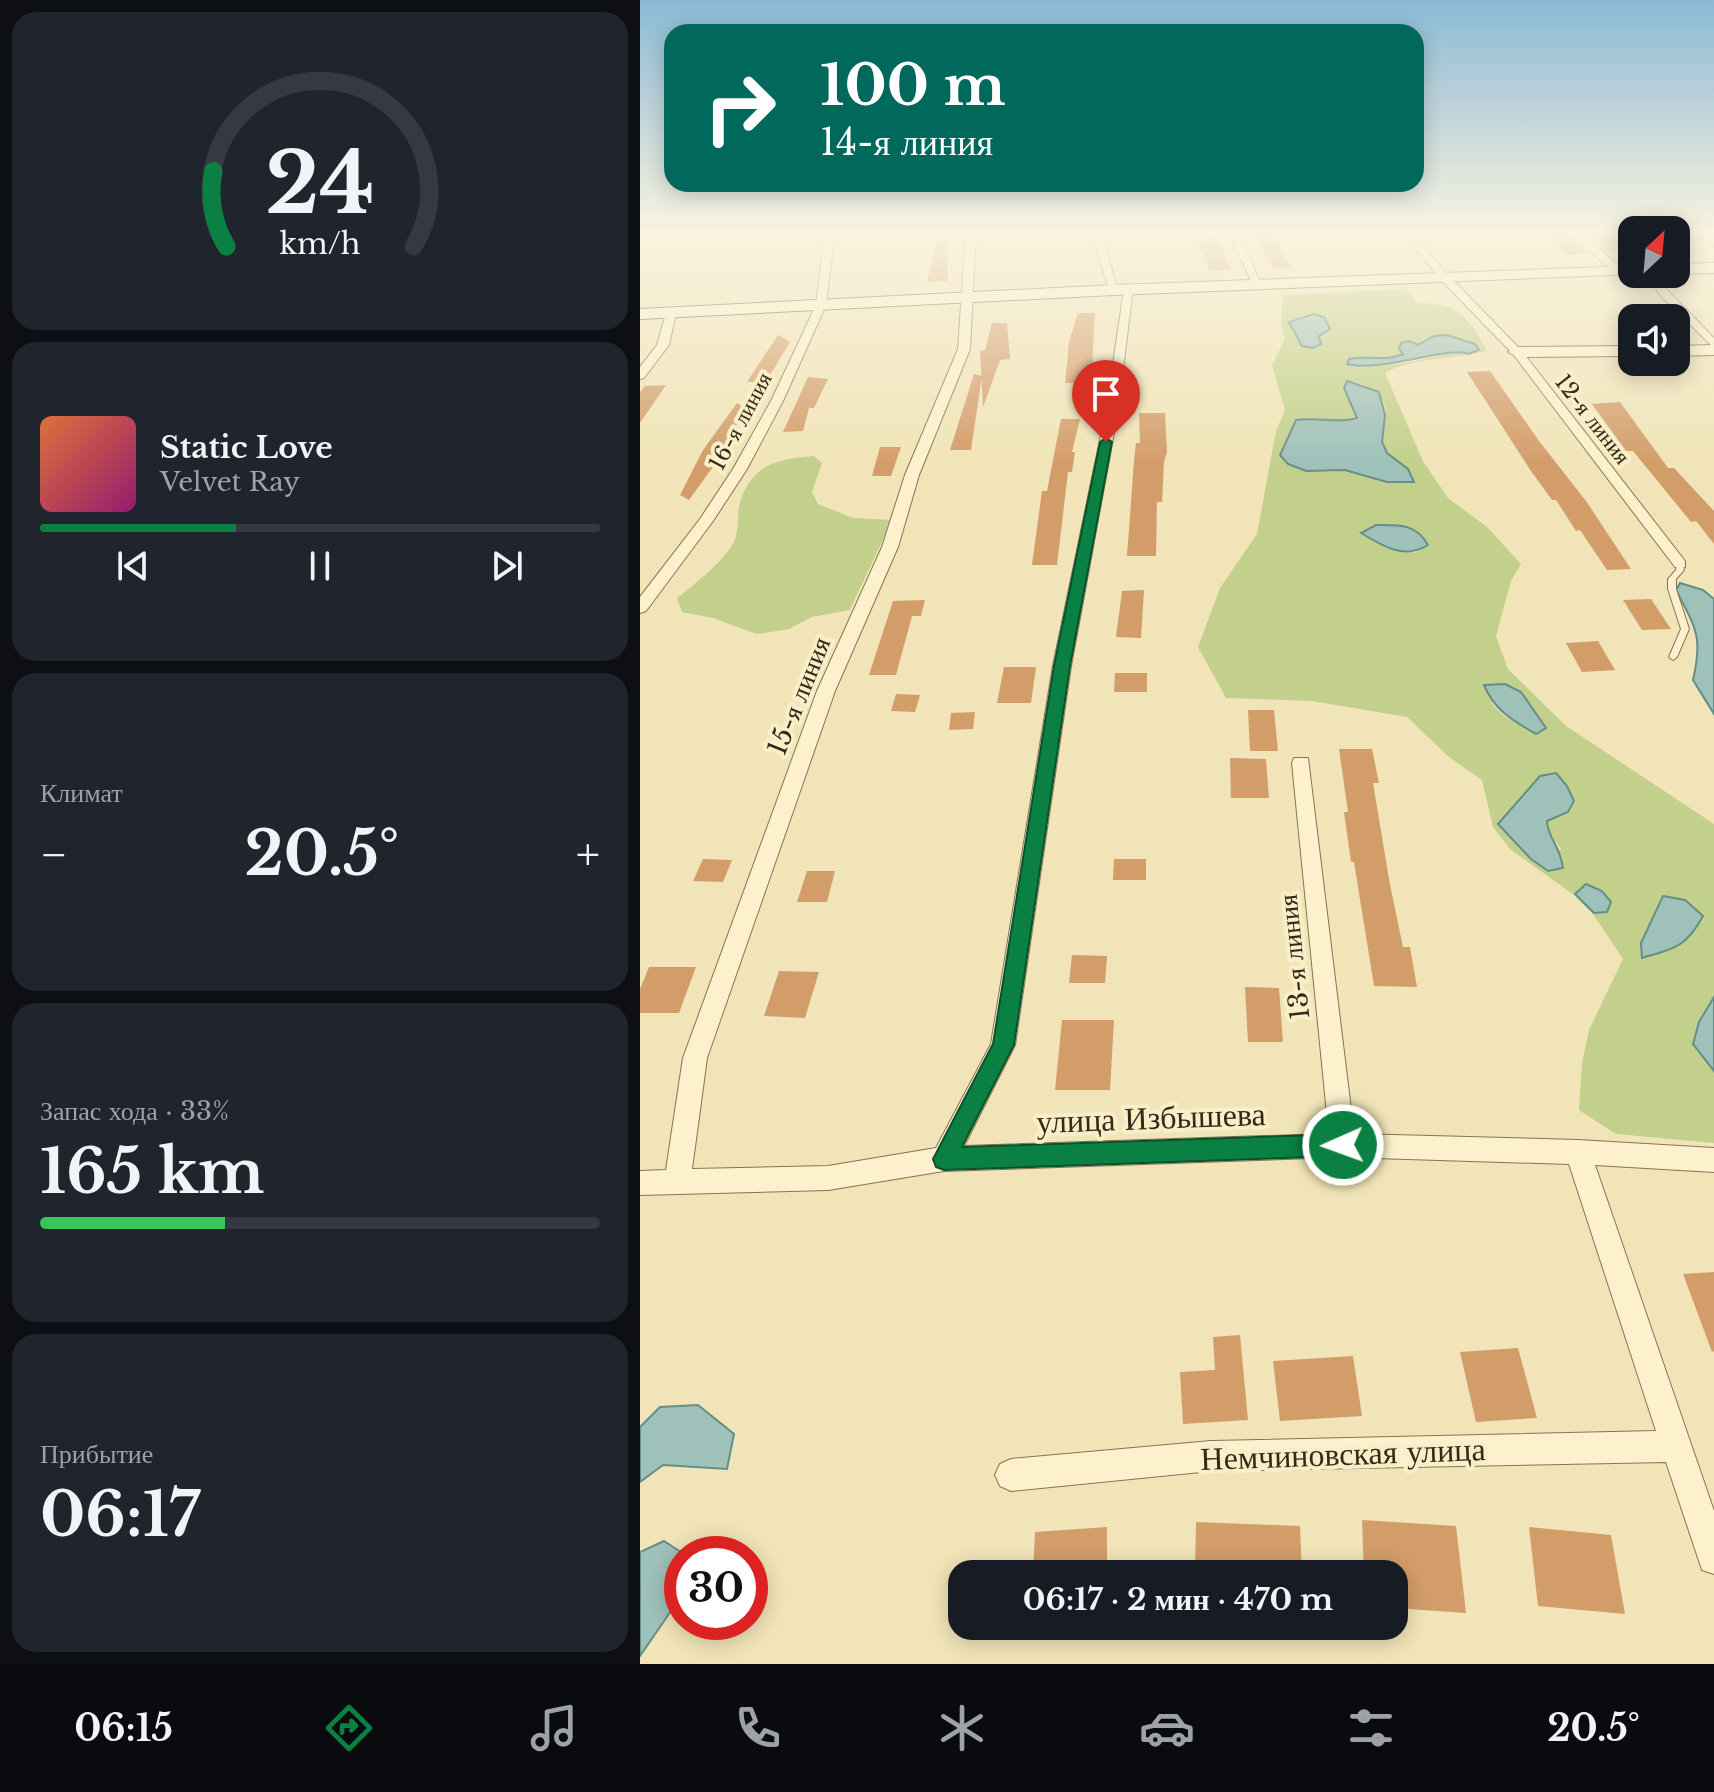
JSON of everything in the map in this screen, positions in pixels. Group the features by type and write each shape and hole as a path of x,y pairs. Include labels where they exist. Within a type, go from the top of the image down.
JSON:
{"main road":[{"path":"640,314 753,309"},
{"path":"1690,350 1714,348"},
{"path":"1517,352 1618,351"}],"street":[{"name":"16-я линия","path":"640,608 706,521 740,469 777,401 798,348 819,309"},
{"name":"15-я линия","path":"677,1184 695,1058 826,691 890,547 912,475 964,349 966,309"},
{"path":"944,1159 1003,1045 1062,666 1112,411 1120,309"},
{"name":"12-я линия","path":"1475,309 1517,352 1680,564"},
{"path":"1678,309 1714,348"},
{"path":"640,375 663,345 671,313"},
{"name":"13-я линия","path":"1301,763 1343,1145"},
{"name":"улица Избышева","path":"640,1183 828,1178 944,1159 1343,1145 1578,1152 1714,1160"},
{"path":"1578,1152 1714,1558"},
{"name":"Немчиновская улица","path":"1011,1475 1211,1456 1676,1446"}],"lane":[{"path":"1673,657 1685,629 1672,589 1672,579 1680,570 1680,564"}],"green space":[{"path":"1282,309 1451,309 1467,320 1487,351 1422,361 1385,373 1423,461 1448,498 1487,527 1521,564 1511,581 1496,636 1508,669 1566,726 1714,824 1714,997 1699,1022 1693,1044 1714,1071 1714,1143 1616,1134 1579,1110 1582,1063 1589,1030 1623,959 1593,914 1574,895 1510,849 1493,827 1482,780 1449,757 1407,717 1312,701 1226,698 1198,647 1220,588 1257,534 1276,431 1285,410 1272,365 1285,339 1281,323","holes":["1447,335 1475,344 1411,362 1374,366 1347,364 1397,357 1411,344 1418,345 1425,340","1361,384 1383,401 1386,410 1383,445 1389,455 1408,469 1387,482 1345,470 1329,472 1282,446 1291,435 1357,418 1354,409","1376,525 1427,545 1414,553 1361,533","1521,692 1546,728 1536,734 1504,716 1491,703","1513,809 1568,812 1547,820 1547,831 1561,849 1531,859 1498,824"]},
{"path":"814,456 822,463 812,492 818,504 853,518 892,520 850,610 812,617 789,629 757,634 713,618 682,612 677,598 716,565 734,542 741,499 754,477 780,461"}],"water":[{"path":"1314,314 1324,317 1330,329 1319,336 1321,344 1313,348 1302,346 1289,322"},
{"path":"1447,335 1475,344 1479,350 1378,365 1347,364 1349,359 1397,356 1403,354 1399,349 1401,343 1409,341 1418,345 1434,336"},
{"path":"1347,381 1379,392 1385,415 1382,442 1387,453 1408,469 1414,482 1387,482 1345,470 1306,471 1288,464 1280,455 1296,420 1357,418 1344,388"},
{"path":"1376,525 1412,529 1428,545 1410,551 1393,550 1361,533"},
{"path":"1680,583 1703,590 1714,599 1714,714 1693,680 1696,633 1676,590"},
{"path":"1505,684 1521,692 1546,728 1536,734 1493,702 1484,685"},
{"path":"1556,773 1574,801 1568,812 1547,821 1563,868 1548,871 1531,859 1498,824 1540,776"},
{"path":"1586,884 1602,891 1611,902 1607,912 1594,913 1575,894"},
{"path":"1663,896 1685,900 1703,916 1679,945 1642,958 1641,943"},
{"path":"1714,997 1714,1071 1693,1044 1699,1022"},
{"path":"698,1405 734,1434 727,1469 663,1465 640,1482 640,1427 660,1407"},
{"path":"664,1541 664,1621 640,1656 640,1552"}],"building":[{"path":"1078,313 1095,313 1091,383 1065,383 1069,342"},
{"path":"992,323 1007,323 1010,359 1000,360 983,407 980,351 985,350"},
{"path":"778,335 790,342 766,382 747,382"},
{"path":"1490,371 1586,501 1631,569 1607,570 1580,530 1576,531 1556,500 1552,500 1531,471 1467,372"},
{"path":"974,374 982,376 971,450 950,450"},
{"path":"808,377 828,379 814,408 809,408 803,431 783,432"},
{"path":"666,385 640,423 640,392 645,386"},
{"path":"1620,402 1668,468 1674,468 1714,511 1714,544 1696,521 1691,522 1633,451 1626,451 1592,404"},
{"path":"737,403 745,408 718,464 689,500 680,495 703,450"},
{"path":"1139,413 1165,413 1167,452 1162,502 1157,502 1156,556 1127,556 1136,443 1140,443"},
{"path":"1061,419 1080,419 1072,452 1075,452 1072,472 1068,472 1057,565 1032,565 1042,491 1047,491"},
{"path":"880,447 901,447 891,476 872,476"},
{"path":"1144,590 1141,638 1116,637 1122,591"},
{"path":"1651,599 1671,629 1642,630 1623,600"},
{"path":"925,600 921,616 912,616 896,675 869,675 893,601"},
{"path":"1598,641 1615,670 1582,672 1566,643"},
{"path":"1004,667 1036,667 1031,703 997,703"},
{"path":"1115,673 1147,673 1147,692 1114,692"},
{"path":"896,694 920,695 915,712 891,711"},
{"path":"1248,710 1274,710 1278,751 1250,751"},
{"path":"975,712 973,729 949,730 951,713"},
{"path":"1339,749 1372,749 1379,783 1373,783 1390,885 1403,947 1410,947 1417,987 1374,986 1354,862 1351,862"},
{"path":"1230,758 1266,759 1269,798 1231,798"},
{"path":"703,859 732,860 723,882 693,881"},
{"path":"1114,859 1146,859 1146,880 1113,880"},
{"path":"807,871 835,871 827,902 797,902"},
{"path":"1072,955 1107,956 1105,983 1069,983"},
{"path":"649,967 696,967 679,1013 640,1013 640,989"},
{"path":"779,971 819,972 805,1018 764,1016"},
{"path":"1245,987 1279,988 1283,1042 1248,1042"},
{"path":"1062,1020 1114,1020 1110,1090 1055,1090"},
{"path":"1714,1272 1714,1351 1712,1352 1683,1274"},
{"path":"1240,1335 1248,1420 1183,1424 1180,1372 1215,1370 1213,1337"},
{"path":"1518,1348 1537,1418 1476,1422 1460,1352"},
{"path":"1353,1356 1362,1416 1280,1421 1273,1361"},
{"path":"1362,1520 1456,1526 1466,1613 1408,1609 1408,1560 1363,1560"},
{"path":"1196,1522 1300,1526 1301,1560 1195,1560"},
{"path":"1107,1527 1107,1560 1034,1560 1035,1532"},
{"path":"1529,1527 1611,1535 1625,1614 1538,1606"}],"route":[{"path":"1106,442 1062,666 1003,1045 944,1159 1343,1145"}]}
